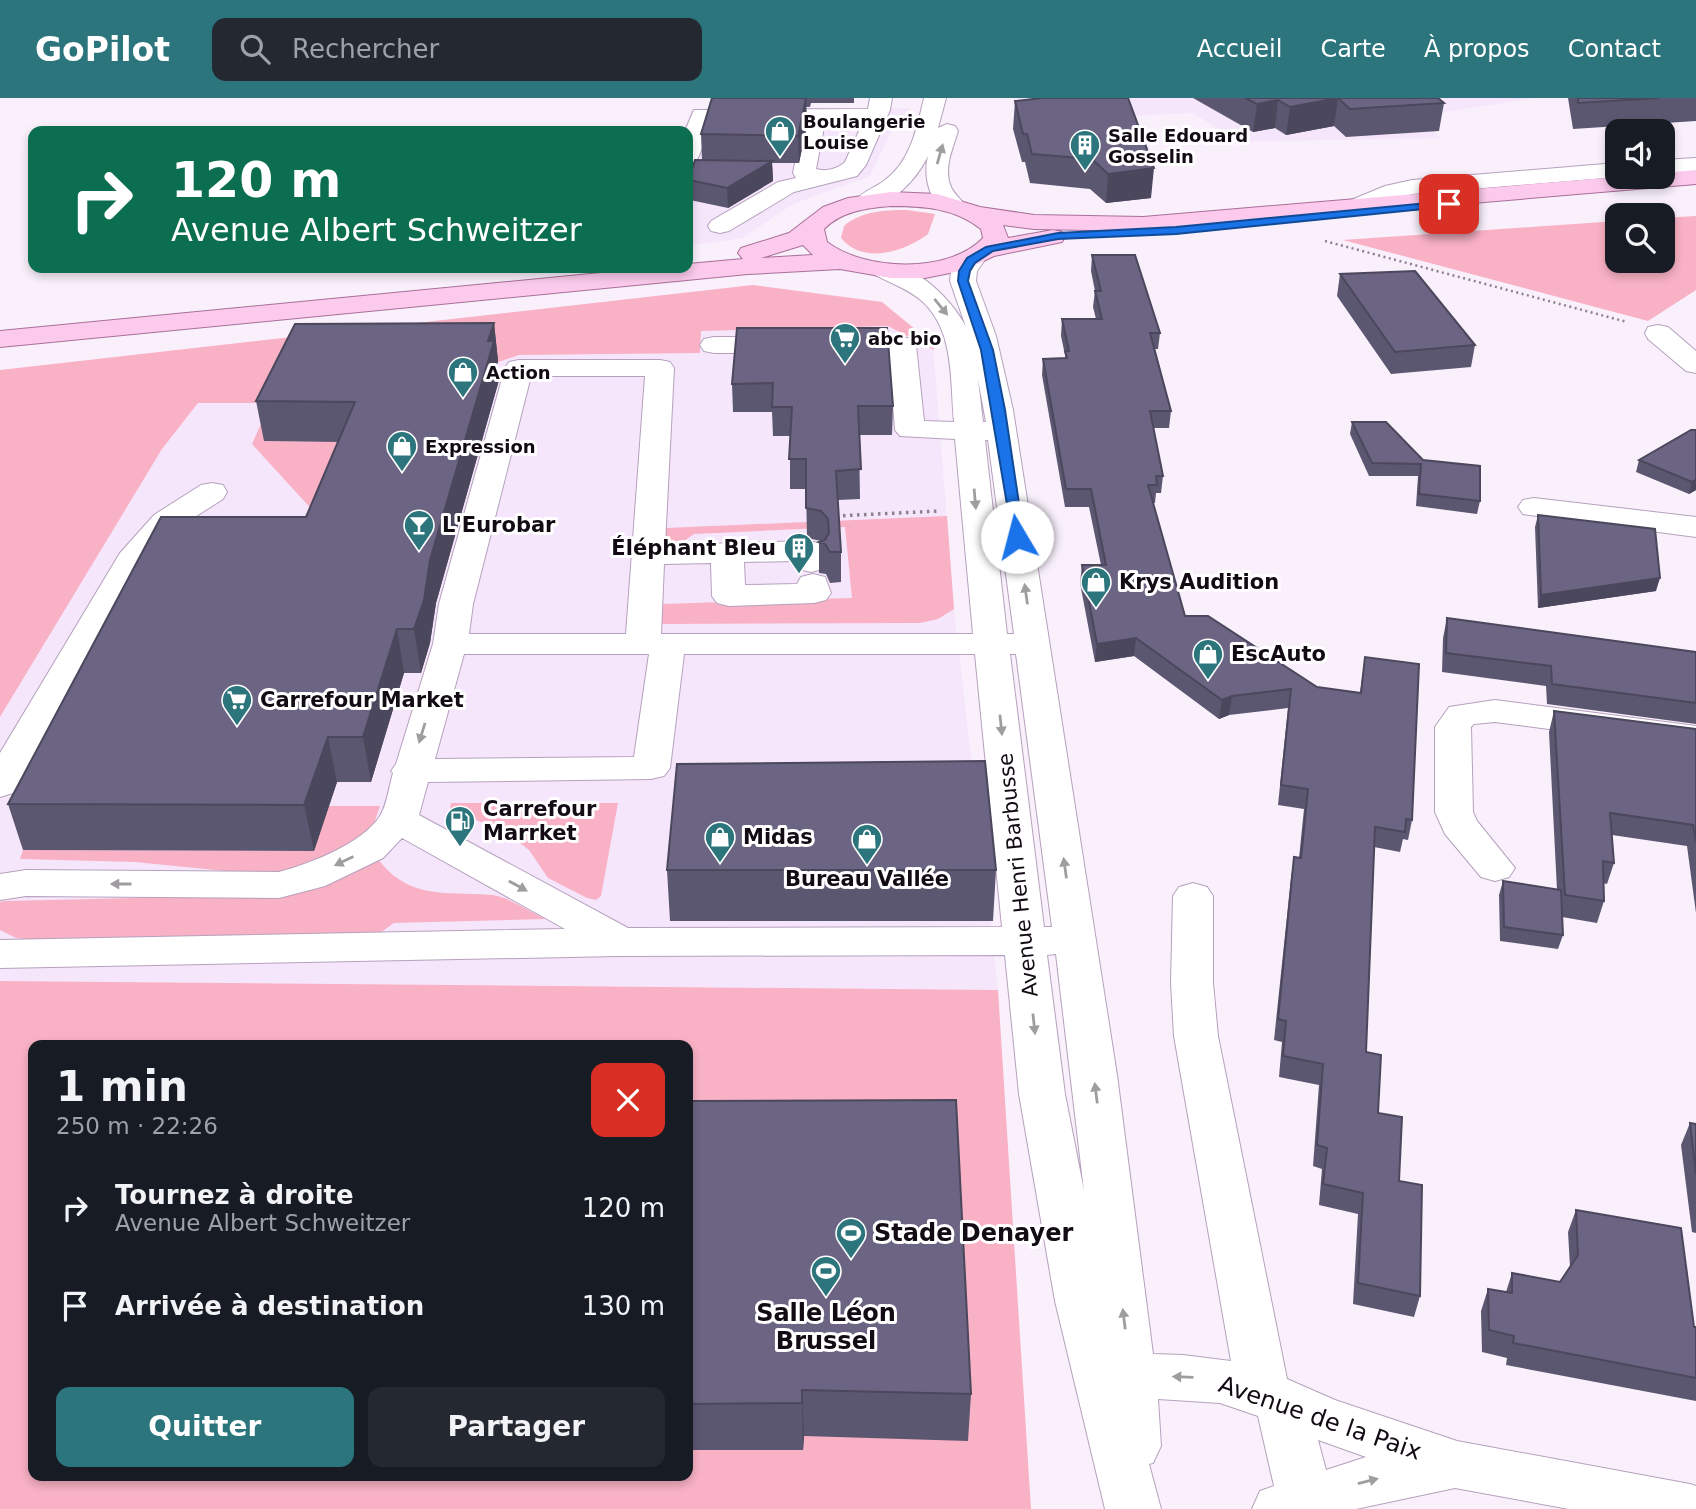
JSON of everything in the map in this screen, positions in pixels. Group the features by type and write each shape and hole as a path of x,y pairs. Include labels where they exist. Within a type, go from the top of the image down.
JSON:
{"main road":[{"path":"693,265 781,244 812,228 833,211 866,202 906,199 953,205 978,214 1026,222 1116,225 1696,177"},
{"path":"693,272 785,263 841,261 884,270 927,270 1058,236 1176,230 1696,184"},
{"path":"978,214 996,232 996,239 980,255"},
{"path":"812,228 814,244 841,261"},
{"path":"641,277 659,273"},
{"path":"0,340 682,273"}],"street":[{"path":"866,202 894,187 911,169 936,98"},
{"path":"953,205 938,188 935,174 956,98"},
{"path":"693,160 702,115 815,116 879,107"},
{"path":"765,172 812,176 849,172 855,165 879,107"},
{"path":"812,176 815,116"},
{"path":"1675,166 1696,165"},
{"path":"1359,205 1393,191 1412,187 1605,171"},
{"path":"720,226 786,187 812,176"},
{"name":"Avenue Henri Barbusse","path":"980,255 964,271 963,281 985,343 986,431 1013,644 1025,941 1047,1124 1080,1301 1114,1376"},
{"name":"Avenue Henri Barbusse","path":"884,270 933,297 958,333 986,431 976,509 1013,644 1075,941 1094,1075 1114,1376 1135,1509"},
{"path":"1658,333 1696,365"},
{"path":"714,345 902,345 910,430 986,431"},
{"path":"0,887 26,883 279,885 311,877 369,849 398,820 410,771 450,645 456,604 519,368 660,368 648,555 655,644 651,768 410,771"},
{"path":"0,785 136,553 165,522 212,492"},
{"path":"1534,507 1696,527"},
{"path":"648,555 727,553 729,596 814,593 812,573"},
{"path":"450,645 1013,644"},
{"path":"1494,868 1460,825 1454,812 1453,727 1462,715 1495,711 1696,737"},
{"path":"398,820 620,942"},
{"path":"1193,896 1192,983 1196,1035 1296,1506"},
{"path":"0,954 620,942 1075,941"},
{"name":"Avenue de la Paix","path":"1114,1376 1183,1377 1220,1381 1272,1397 1321,1418 1457,1465 1690,1509"},
{"name":"Avenue de la Paix","path":"1296,1506 1370,1480 1457,1465"}],"path":[{"path":"1317,239 1629,322 1658,333"},
{"path":"827,517 976,509"}],"shaded area":[{"path":"1013,98 1536,98 1419,116 1440,138 1239,142 1193,113 1026,120"},
{"path":"910,108 906,120 890,133 870,176 793,204 743,238 693,246 693,126 685,126 691,109"},
{"path":"907,210 935,214 928,234 907,246 884,253 872,253 860,251 841,238 844,226 858,217 882,211"},
{"path":"1696,216 1696,290 1648,321 1343,240 1605,222 1605,273 1675,273 1675,217"},
{"path":"753,285 882,302 933,344 954,609 998,990 0,981 0,717 162,449 246,343"},
{"path":"753,285 882,302 933,344 934,350 888,326 701,331 700,353 519,355 265,441 362,442 382,505 182,540 316,514 252,444 270,403 198,403 162,449 0,717 0,370"},
{"path":"947,516 954,609 938,619 920,623 661,624 662,604 852,598 845,527 694,534 684,541 665,542 666,528"},
{"path":"451,803 618,803 601,896 596,900 587,898 548,878 529,850 507,833 450,809"},
{"path":"329,806 380,806 371,832 345,850 301,869 267,875 135,862 20,859 23,850 314,851"},
{"path":"378,859 403,882 416,888 445,893 499,896 546,919 394,923 377,935 44,941 16,938 0,930 0,902 4,901 263,895"},
{"name":"Stade Denayer","path":"0,981 998,990 1031,1509 0,1509"}],"building":[{"path":"712,98 806,98 798,136 701,134"},
{"path":"1042,98 1128,98 1154,168 1108,174 1092,159 1032,154 1027,134 1023,134 1015,101"},
{"path":"1245,98 1338,98 1290,107 1278,100 1257,104"},
{"path":"1338,98 1438,98 1444,103 1350,109"},
{"path":"1578,98 1659,98 1578,103"},
{"path":"695,160 772,161 727,188 693,181"},
{"path":"1092,255 1135,255 1160,333 1150,333 1171,411 1150,411 1163,476 1156,476 1157,485 1148,485 1185,616 1208,616 1317,687 1361,693 1365,657 1419,664 1412,820 1406,819 1405,832 1375,827 1366,1052 1381,1055 1378,1113 1402,1117 1399,1181 1422,1185 1420,1296 1358,1283 1363,1193 1323,1184 1327,1148 1317,1145 1323,1064 1283,1056 1286,1021 1278,1019 1294,857 1301,858 1308,789 1281,785 1291,689 1232,696 1222,700 1136,638 1097,644 1082,565 1106,565 1091,489 1066,489 1043,359 1067,358 1065,351 1069,351 1062,319 1102,319 1095,291 1101,291"},
{"path":"1415,271 1475,345 1395,352 1340,274"},
{"path":"494,323 488,341 494,341 430,560 424,600 414,629 397,629 363,737 328,737 304,805 8,804 161,517 306,517 355,402 256,401 295,324"},
{"path":"737,328 887,328 893,406 858,406 861,469 836,471 841,552 830,552 825,544 819,542 825,540 829,533 828,519 821,511 806,508 806,459 789,459 792,407 772,407 773,383 732,384"},
{"path":"1352,422 1386,422 1423,460 1480,466 1480,501 1419,494 1421,464 1372,463"},
{"path":"1691,430 1696,430 1696,480 1692,482 1639,460"},
{"path":"1538,515 1655,529 1660,578 1541,595"},
{"path":"1447,618 1696,652 1696,703 1552,684 1551,666 1446,653"},
{"path":"1554,711 1696,729 1696,842 1693,825 1610,813 1614,863 1603,861 1604,901 1565,895"},
{"path":"985,761 996,870 667,870 677,764"},
{"path":"1503,881 1561,890 1563,935 1504,927"},
{"name":"Salle Léon Brussel","path":"956,1100 971,1394 802,1390 802,1403 693,1404 693,1101"},
{"path":"1690,1123 1696,1124 1696,1174"},
{"path":"1576,1210 1681,1228 1696,1327 1696,1378 1513,1343 1514,1336 1489,1330 1488,1289 1512,1293 1512,1273 1560,1282 1578,1255"}],"place":[{"name":"Boulangerie Louise","path":"780,158"},
{"name":"Salle Edouard Gosselin","path":"1085,172"},
{"name":"abc bio","path":"845,365"},
{"name":"Action","path":"463,399"},
{"name":"Expression","path":"402,473"},
{"name":"L'Eurobar","path":"419,552"},
{"name":"Éléphant Bleu","path":"799,575"},
{"name":"Krys Audition","path":"1096,609"},
{"name":"EscAuto","path":"1208,681"},
{"name":"Carrefour Market","path":"237,727"},
{"name":"Carrefour Marrket","path":"460,848"},
{"name":"Midas","path":"720,864"},
{"name":"Bureau Vallée","path":"867,866"},
{"name":"Stade Denayer","path":"851,1260"},
{"name":"Salle Léon Brussel","path":"826,1298"}],"route":[{"path":"1017,537 999,410 987,350 981,326 963,281 964,271 971,261 990,249 1058,236 1176,230 1449,204"}]}
